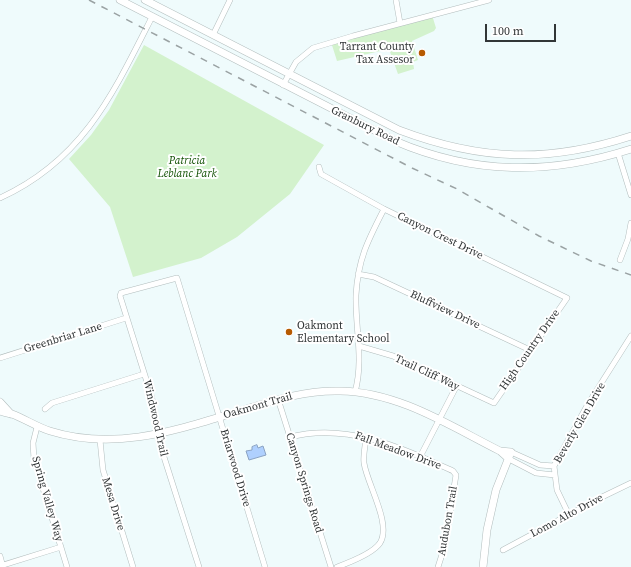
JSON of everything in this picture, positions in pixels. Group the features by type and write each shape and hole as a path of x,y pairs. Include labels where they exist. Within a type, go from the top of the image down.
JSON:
{"main road":[{"name":"Granbury Road","path":"120,0 283,85 395,141 413,149 446,159 470,164 504,168 557,166 631,149"},
{"name":"Granbury Road","path":"144,0 159,3 178,17 399,130 452,147 505,155 549,155 615,141 631,136"},
{"path":"144,0 151,10 152,17"},
{"path":"152,17 157,13 178,17"},
{"path":"395,141 399,130"},
{"path":"615,141 618,153"},
{"path":"504,168 505,155"},
{"name":"Oakmont Trail","path":"0,411 11,414 37,427 68,436 100,440 132,439 157,435 278,399 324,391 354,392 397,401 414,407 510,455"},
{"name":"Oakmont Trail","path":"0,402 11,414"},
{"path":"483,567 487,530 496,490 510,455"}],"street":[{"path":"213,35 230,0"},
{"path":"396,0 400,23"},
{"path":"283,85 296,62 313,48 400,23 489,0"},
{"path":"0,198 31,182 51,167 70,149 94,122 131,60 152,17"},
{"path":"618,153 631,195"},
{"name":"Canyon Crest Drive","path":"319,167 321,174 384,209 567,298"},
{"path":"354,392 358,378 359,346 356,296 358,274 364,247 384,209"},
{"path":"620,260 628,238 631,223"},
{"name":"Bluffview Drive","path":"358,274 374,277 530,350"},
{"name":"Windwood Trail","path":"177,278 121,293 120,296 153,405 157,435 199,567"},
{"name":"Briarwood Drive","path":"177,278 214,397 218,417 265,567"},
{"name":"High Country Drive","path":"494,403 567,298"},
{"name":"Greenbriar Lane","path":"0,358 126,318"},
{"name":"Beverly Glen Drive","path":"569,515 557,490 554,466 588,404 631,336"},
{"name":"Trail Cliff Way","path":"359,346 393,356 456,387 494,403"},
{"path":"45,409 52,403 144,374"},
{"path":"420,457 456,387"},
{"name":"Canyon Springs Road","path":"278,399 330,567"},
{"name":"Spring Valley Way","path":"37,427 33,443 34,459 67,567"},
{"name":"Fall Meadow Drive","path":"290,437 310,433 330,432 350,434 420,457 453,471 456,475"},
{"path":"337,567 376,547 383,536 384,530 380,513 364,464 366,438"},
{"name":"Mesa Drive","path":"100,440 103,470 133,567"},
{"name":"Oakmont Trail","path":"510,455 540,465 554,466"},
{"name":"Oakmont Trail","path":"510,455 536,473 555,475"},
{"name":"Audubon Trail","path":"438,567 445,545 448,516 456,475"},
{"name":"Lomo Alto Drive","path":"503,550 631,484"},
{"path":"0,556 2,566 61,547"}],"green space":[{"path":"432,15 436,28 434,31 412,41 418,60 413,62 414,69 398,74 389,49 337,61 331,42"},
{"name":"Patricia Leblanc Park","path":"144,45 324,145 290,194 237,237 201,258 133,277 110,207 69,159 91,135 109,110"}],"water":[{"path":"257,445 258,448 263,446 266,455 249,460 246,451 252,450 252,447"}],"railway":[{"path":"89,0 412,168 457,189 539,236 591,261 631,275"}],"place":[{"name":"Tarrant County Tax Assesor","path":"422,53"},
{"name":"Oakmont Elementary School","path":"289,332"}]}
